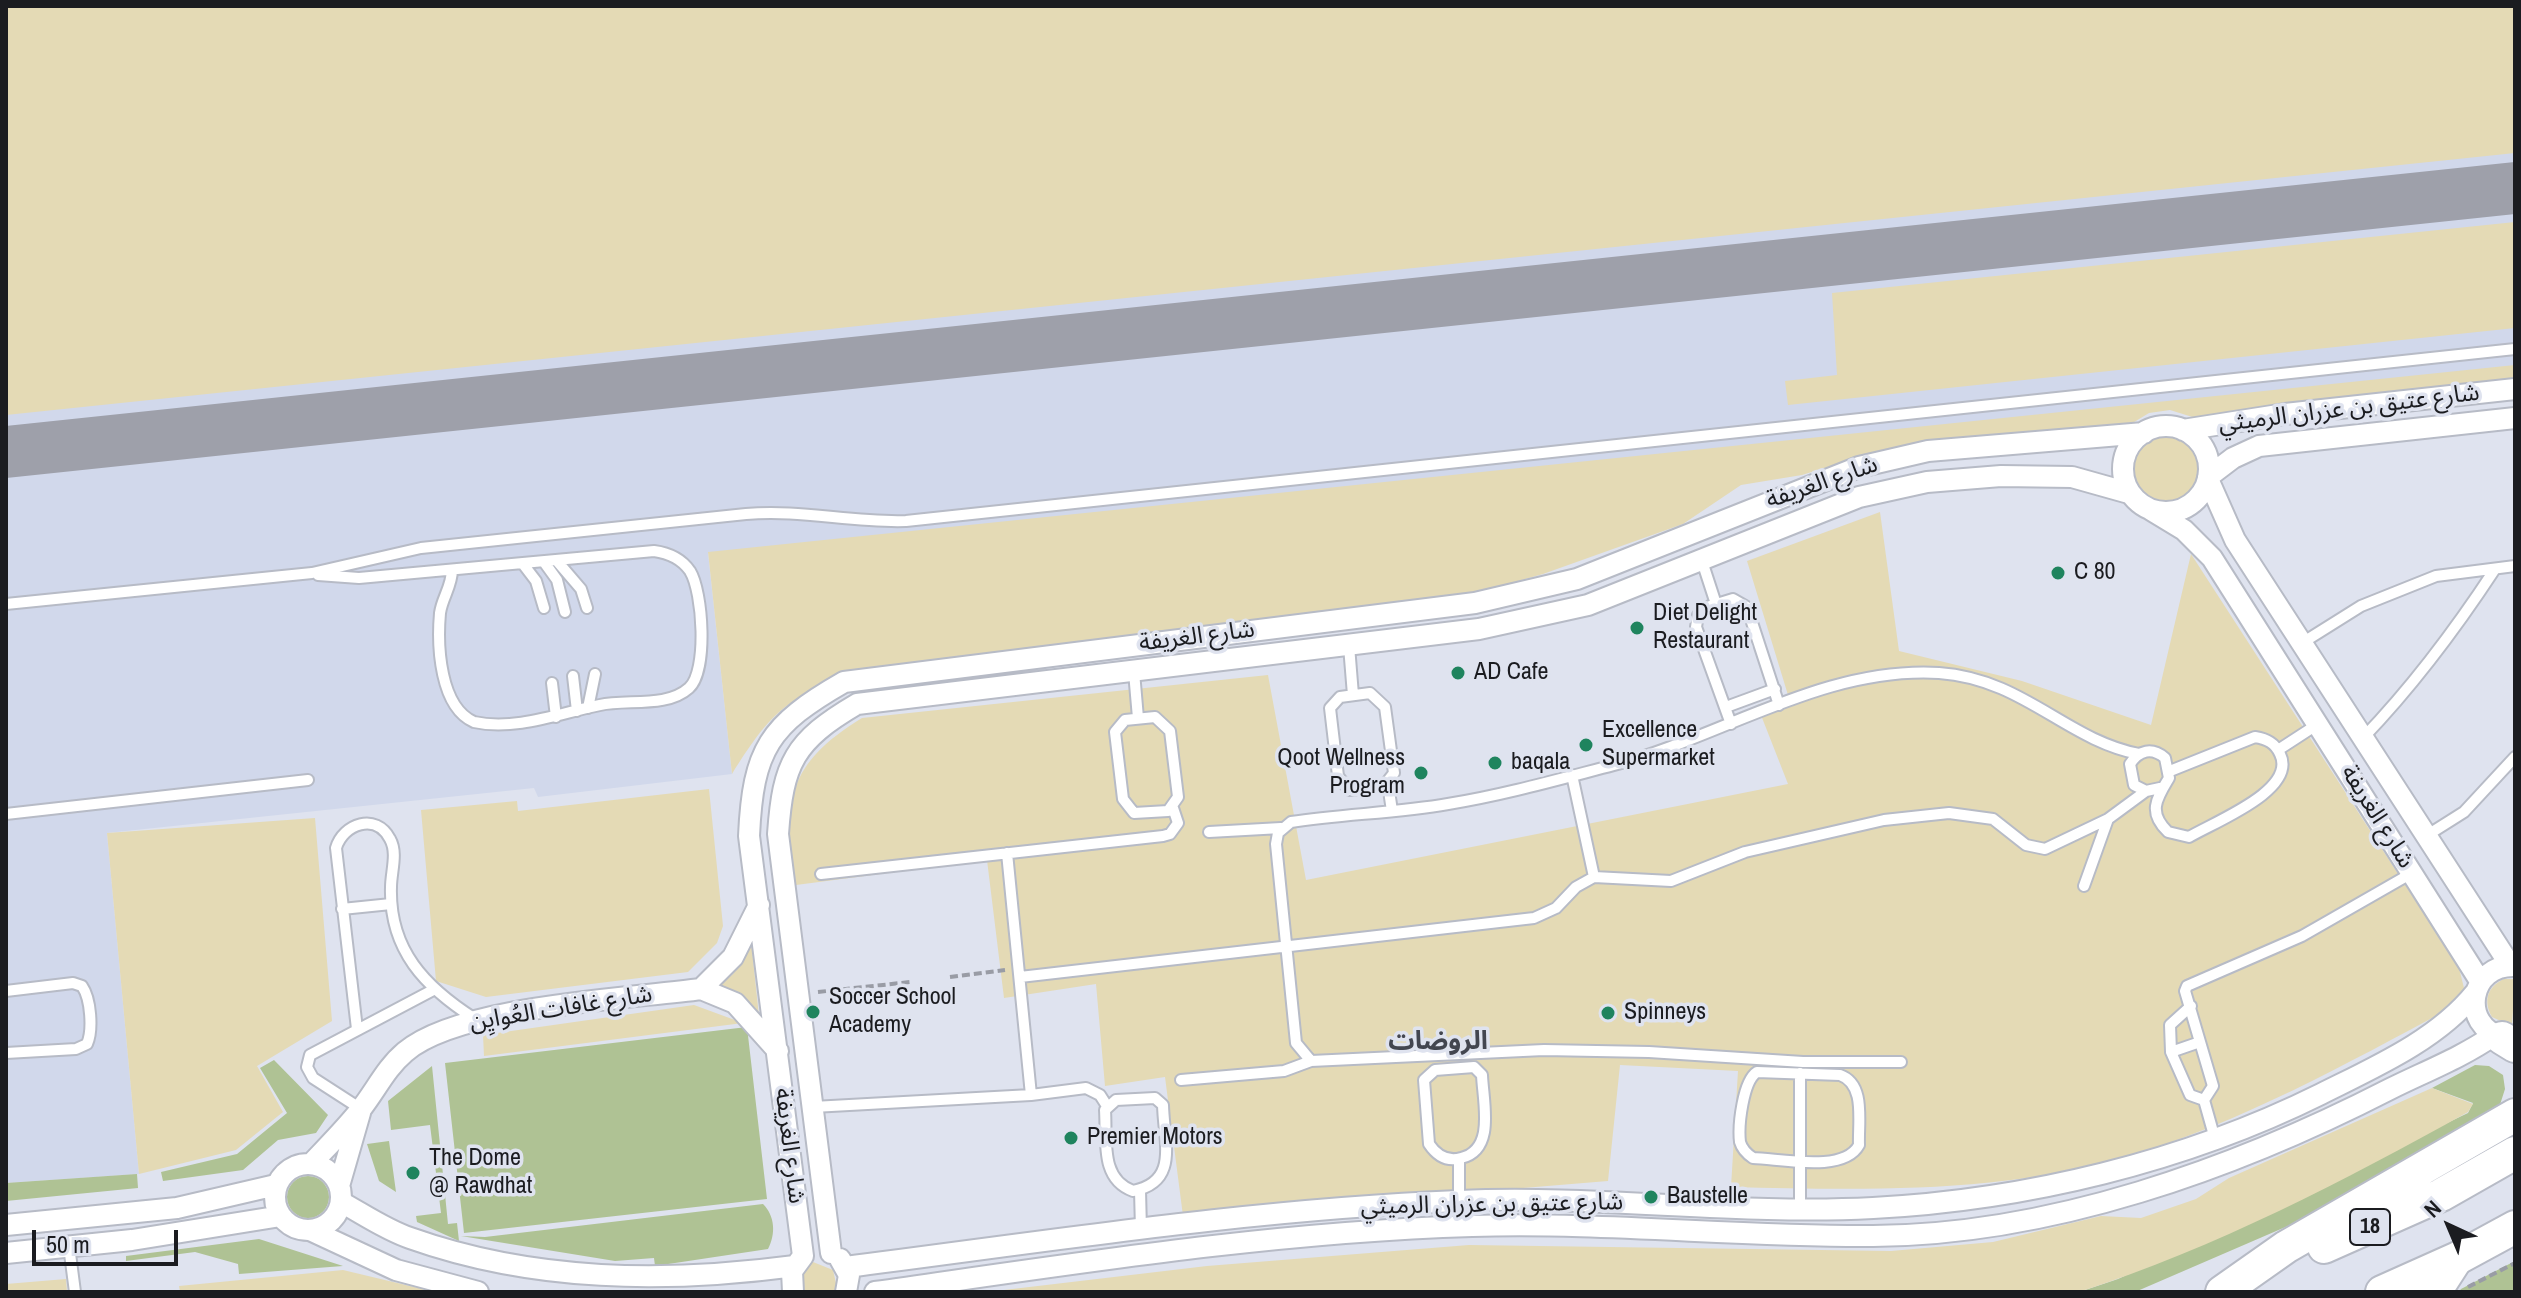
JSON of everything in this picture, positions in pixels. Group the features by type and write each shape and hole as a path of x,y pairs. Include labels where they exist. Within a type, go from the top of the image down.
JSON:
{"main road":[{"path":"2221,1292 2286,1247 2515,1115"},
{"name":"18","path":"2221,1292 2441,1195 2515,1153"},
{"path":"2382,1292 2458,1258 2515,1227"}],"street":[{"name":"شارع عتيق بن عزران الرميثي","path":"2183,430 2285,414 2515,389"},
{"name":"شارع عتيق بن عزران الرميثي","path":"2208,478 2233,458 2259,446 2515,418"},
{"path":"2156,428 2183,430 2201,445 2206,455 2208,478 2202,492 2180,510 2151,510 2129,493 2124,480 2126,453 2144,433 2156,428"},
{"name":"شارع الغريفة","path":"793,1292 790,1279 799,1261 778,1051 749,836 751,785 768,742 800,707 844,682 1475,603 1577,579 1859,467 1928,451 2144,433"},
{"name":"شارع الغريفة","path":"846,1292 813,1107 778,834 781,788 795,754 820,725 857,704 1479,629 1588,605 1859,497 1927,482 2001,476 2072,477 2129,493"},
{"name":"شارع الغريفة","path":"2208,478 2235,540 2513,965"},
{"name":"شارع الغريفة","path":"2151,510 2184,530 2212,558 2412,873 2478,987 2477,1017 2506,1040"},
{"path":"759,905 741,947 725,969 701,989 735,1003 778,1051"},
{"name":"شارع عتيق بن عزران الرميثي","path":"799,1261 817,1251 839,1260 1322,1210 1459,1201 1583,1199 1873,1208 1975,1198 2081,1178 2215,1139 2303,1103 2390,1059 2457,1014 2499,967 2513,965"},
{"name":"شارع غافات العُوايِن","path":"312,1163 361,1109 387,1070 406,1051 429,1035 475,1019 701,989"},
{"name":"شارع عتيق بن عزران الرميثي","path":"875,1292 1128,1257 1415,1229 1591,1224 1876,1237 1991,1225 2082,1206 2210,1170 2316,1127 2506,1040"},
{"name":"شارع غافات العُوايِن","path":"340,1194 361,1109"},
{"path":"478,1292 396,1270 310,1230 289,1224 281,1216 274,1196 276,1185 290,1168 312,1163 329,1171 340,1194 409,1238 506,1265 587,1276 725,1276 799,1261"},
{"path":"6,1225 177,1208 276,1185"},
{"path":"310,1230 327,1223 340,1194"},
{"path":"6,1253 281,1216"},
{"path":"2436,1292 2458,1258"}],"lane":[{"path":"6,604 312,573 421,548 746,514 785,512 864,522 906,521 2515,349"},
{"path":"312,573 359,578 544,562 664,552 682,561 695,584 702,658 692,685 668,699 582,710 556,717 484,724 465,718 451,704 445,686 440,619 452,570"},
{"path":"1701,558 1716,604"},
{"path":"557,561 581,589 587,608"},
{"path":"544,562 557,580 565,612"},
{"path":"523,564 536,581 544,608"},
{"path":"2302,643 2361,606 2436,576 2515,566"},
{"path":"2363,738 2433,659 2495,569"},
{"path":"1731,724 1696,627 1702,610 1716,604 1733,599 1747,607 1779,705"},
{"path":"1349,646 1353,695"},
{"path":"1134,672 1138,718"},
{"path":"582,710 595,674"},
{"path":"1209,832 1281,828 1291,822 1448,804 1617,765 1779,705 1867,678 1952,674 2019,694 2100,743 2139,754 2160,753 2170,771"},
{"path":"573,676 582,710"},
{"path":"552,683 556,717"},
{"path":"1726,707 1775,689"},
{"path":"1388,784 1362,791 1349,790 1340,782 1330,708 1336,699 1370,693 1385,707 1394,773 1388,784 1392,811"},
{"path":"821,874 1163,836 1178,823 1173,808 1178,797 1170,731 1155,717 1125,720 1115,732 1125,805 1134,813 1147,815 1173,808"},
{"path":"2278,750 2318,724"},
{"path":"2255,737 2272,743 2278,750 2283,767 2277,784 2189,837 2175,836 2163,827 2154,805 2170,771 2255,737"},
{"path":"2139,754 2130,764 2130,778 2146,791"},
{"path":"2426,836 2464,812 2515,757"},
{"path":"1572,775 1594,877"},
{"path":"6,814 308,780"},
{"path":"1019,973 1534,918 1556,908 1576,887 1594,877 1671,881 1745,852 1884,820 1949,813 1993,819 2037,850 2061,843 2108,819 2146,791 2160,788"},
{"path":"2084,886 2108,819"},
{"path":"357,1029 336,848 345,831 362,823 381,828 393,844 391,904 401,948 435,989 475,1019"},
{"path":"1281,828 1276,844 1296,1043 1311,1061"},
{"path":"1007,853 1031,1095"},
{"path":"2215,1139 2204,1100 2213,1086 2185,990 2190,984 2302,936 2412,873"},
{"path":"342,909 391,904"},
{"path":"6,991 73,983 82,986 87,995 90,1033 87,1044 76,1049 6,1053"},
{"path":"361,1109 313,1078 307,1067 314,1051 435,989"},
{"path":"2191,1006 2170,1025 2171,1052 2190,1095 2204,1100"},
{"path":"2171,1052 2200,1042"},
{"path":"1477,1052 1477,1068 1482,1075 1484,1139 1477,1151 1459,1159 1443,1157 1429,1144 1424,1080 1435,1070 1477,1068"},
{"path":"1181,1080 1284,1071 1311,1061 1477,1052 1649,1052 1803,1062 1901,1062"},
{"path":"1757,1072 1800,1073 1840,1075 1854,1084 1859,1145 1844,1160 1753,1158 1740,1142 1745,1088 1751,1076 1757,1072"},
{"path":"1800,1073 1800,1208"},
{"path":"813,1107 1031,1095 1086,1088 1100,1095 1107,1106 1110,1175 1124,1188 1140,1190 1158,1182 1165,1170 1163,1105 1155,1098 1116,1100 1107,1106"},
{"path":"1459,1159 1459,1201"},
{"path":"1140,1190 1141,1230"},
{"path":"69,1246 75,1292"}],"path":[{"path":"950,977 1019,973"},
{"path":"815,981 818,993 910,982"},
{"path":"2459,1292 2515,1263"}],"shaded area":[{"path":"6,6 2515,6 2515,367 708,553 732,774 538,797 534,788 107,833 139,1174 6,1183"}],"green space":[{"path":"747,1027 767,1199 464,1233 445,1063"},
{"path":"274,1060 328,1115 316,1133 278,1140 243,1170 163,1181 161,1172 237,1154 287,1113 260,1068"},
{"path":"2475,1065 2489,1066 2503,1075 2505,1089 2497,1114 2348,1200 2135,1292 2079,1292 2118,1279 2468,1113 2473,1103 2432,1088"},
{"path":"432,1066 448,1224 457,1223 459,1241 417,1222 416,1216 441,1213 430,1125 391,1130 388,1101"},
{"path":"389,1141 396,1192 379,1181 367,1144"},
{"path":"137,1174 138,1188 6,1201 6,1183"},
{"path":"308,1176 323,1182 329,1197 323,1212 308,1218 293,1212 287,1197 293,1182"},
{"path":"763,1204 773,1225 768,1249 655,1266 654,1258 615,1261 461,1236 485,1237"},
{"path":"259,1239 343,1266 239,1274 238,1264 195,1252 126,1261 126,1256"},
{"path":"2515,1261 2515,1292 2459,1292 2461,1289"}],"sand":[{"path":"6,6 2515,6 2515,153 6,415"},
{"path":"2515,222 2515,328 1788,405 1785,381 1837,375 1832,293"},
{"path":"2515,365 2515,379 2255,408 2202,420 2170,410 2149,413 2121,430 1860,457 1802,475 1741,485 1683,524 1543,574 1482,591 847,674 807,693 779,712 757,737 732,774 708,552"},
{"path":"2173,437 2194,452 2200,471 2198,484 2190,495 2173,505 2159,505 2142,495 2134,484 2132,464 2142,447 2153,439"},
{"path":"1880,512 1899,651 2022,681 2151,725 2191,554 2459,968 2464,988 2449,1009 2293,1090 2212,1126 2129,1156 2031,1177 1881,1189 1731,1187 1738,1071 1620,1065 1608,1181 1183,1216 1165,1077 1105,1086 1096,984 1004,998 987,860 796,885 790,830 796,787 804,769 818,752 862,718 1268,675 1306,880 1788,784 1757,705 1788,695 1747,561"},
{"path":"709,789 723,926 717,943 688,972 486,997 436,981 421,810 517,801 518,811"},
{"path":"315,818 332,1021 257,1066 283,1112 236,1150 139,1174 107,833"},
{"path":"751,941 759,1016 712,991 733,974"},
{"path":"2504,979 2515,979 2512,1026 2492,1017 2487,1000 2490,990"},
{"path":"694,1005 743,1023 484,1056 483,1035"},
{"path":"2432,1088 2473,1104 2468,1112 2421,1138 2278,1211 2180,1255 2079,1292 987,1292 1207,1266 1469,1245 1891,1251 1993,1242 2101,1216 2141,1218 2196,1199 2229,1178"},
{"path":"813,1262 833,1270 838,1292 791,1292 805,1263"},
{"path":"343,1270 435,1292 180,1292 179,1286"},
{"path":"66,1279 67,1292 6,1292 6,1284"}],"taxiway":[{"path":"6,452 2515,188"}],"place":[{"name":"C 80","path":"2058,573"},
{"name":"Diet Delight Restaurant","path":"1637,628"},
{"name":"AD Cafe","path":"1458,673"},
{"name":"Excellence Supermarket","path":"1586,745"},
{"name":"baqala","path":"1495,763"},
{"name":"Qoot Wellness Program","path":"1421,773"},
{"name":"Soccer School Academy","path":"813,1012"},
{"name":"Spinneys","path":"1608,1013"},
{"name":"Premier Motors","path":"1071,1138"},
{"name":"The Dome @ Rawdhat","path":"413,1173"},
{"name":"Baustelle","path":"1651,1197"}],"district":[{"name":"الروضات","path":"1438,1042"}]}
